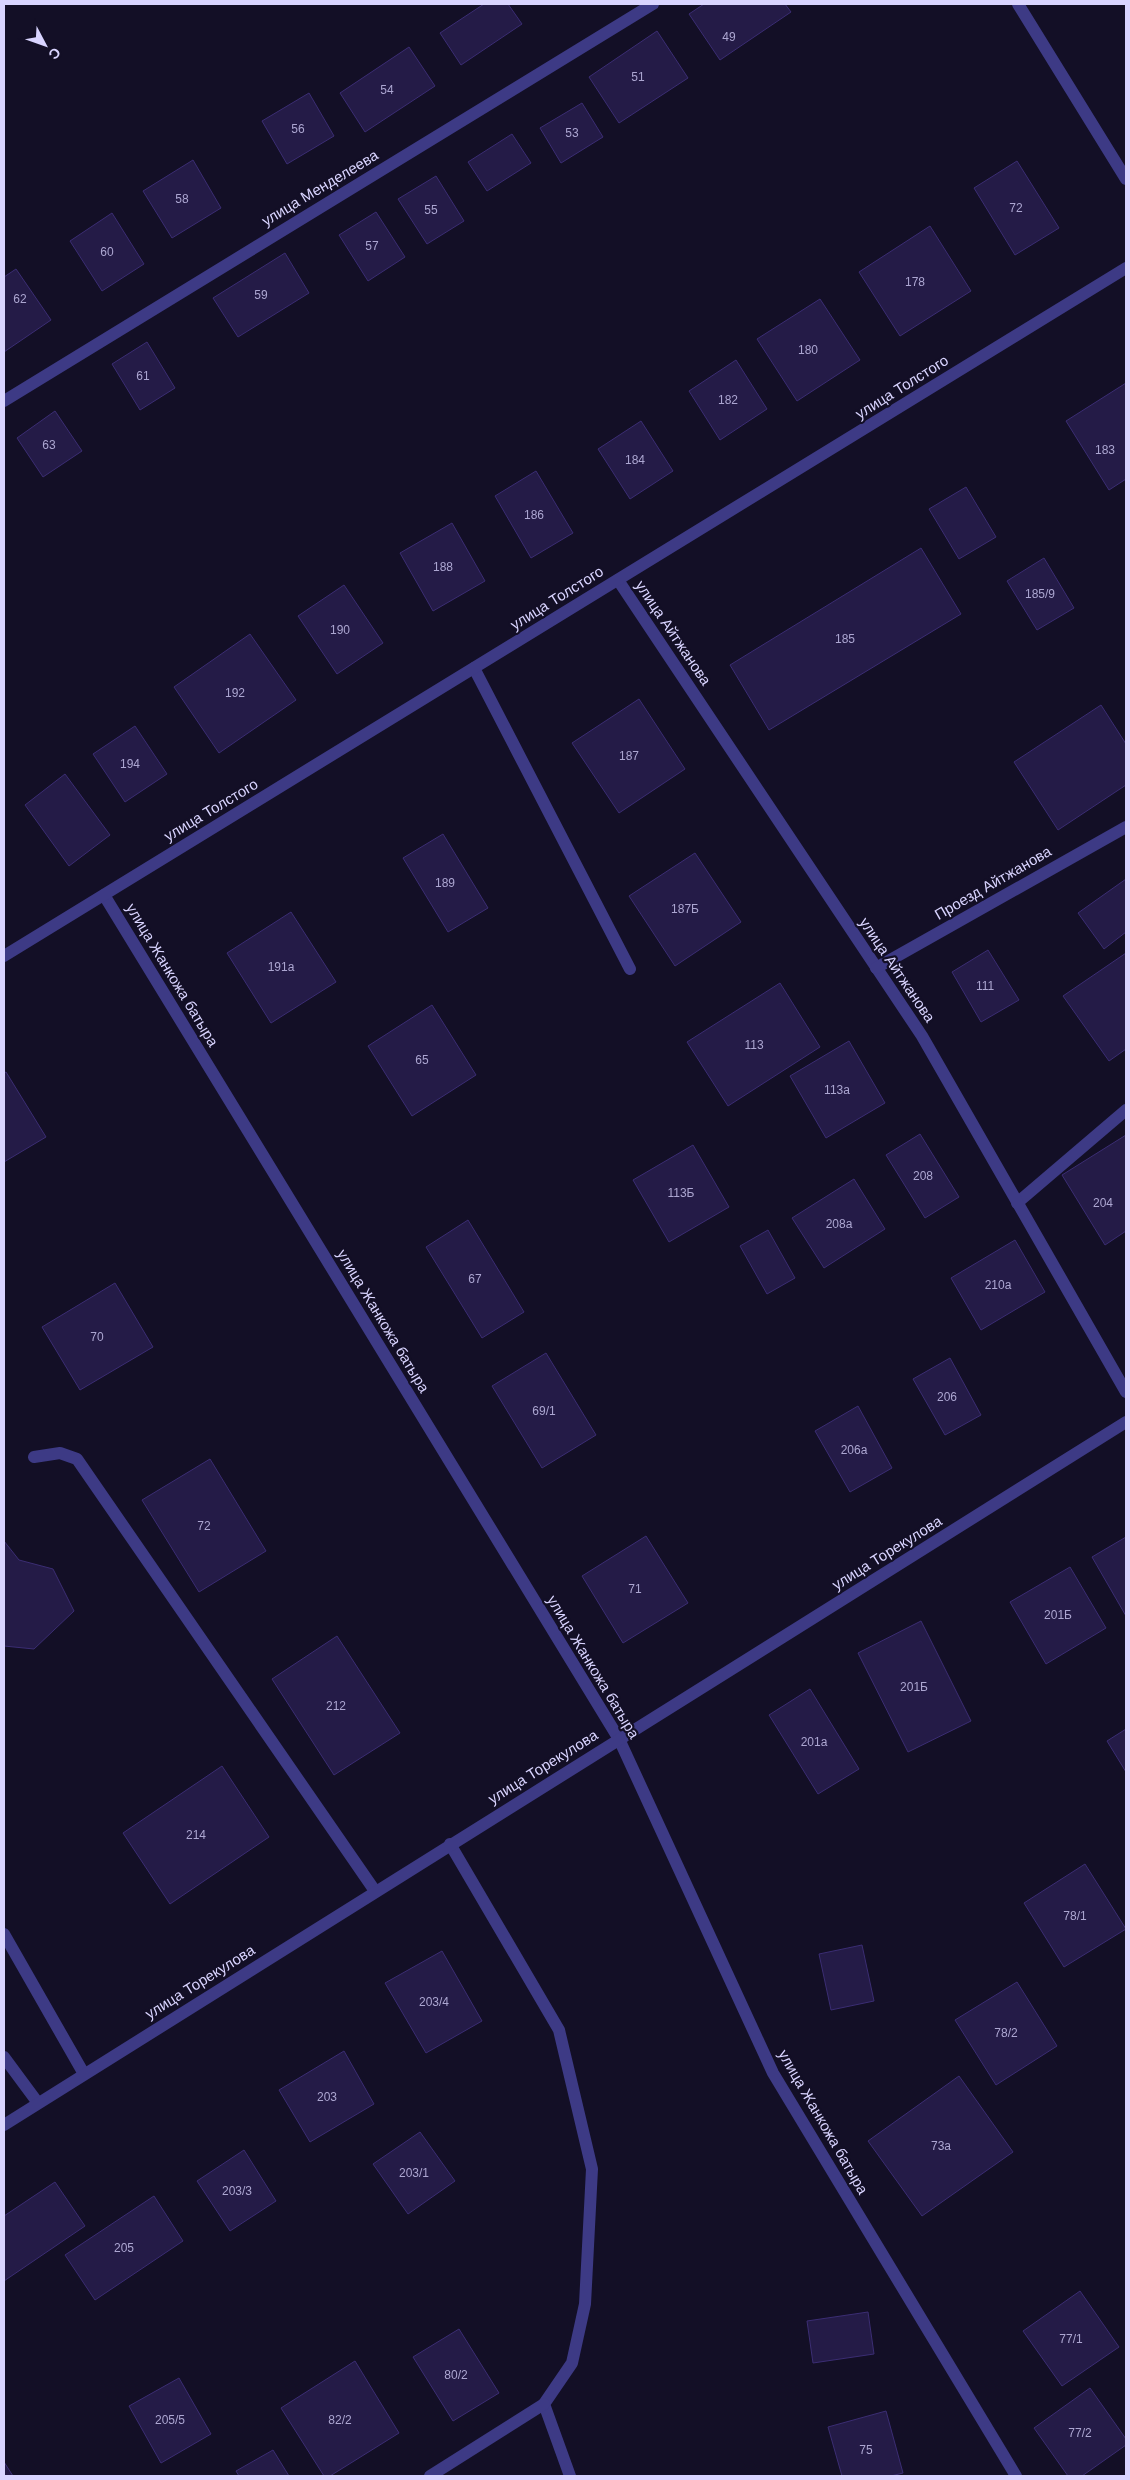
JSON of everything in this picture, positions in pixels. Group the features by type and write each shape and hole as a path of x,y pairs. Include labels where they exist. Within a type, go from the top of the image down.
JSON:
{"street":[{"name":"улица Менделеева","path":"4,401 653,4"},
{"path":"1018,4 1126,179"},
{"name":"улица Толстого","path":"4,956 1126,268"},
{"name":"улица Айтжанова","path":"618,580 922,1036 1126,1392"},
{"path":"474,668 630,969"},
{"name":"Проезд Айтжанова","path":"876,968 1126,827"},
{"name":"улица Жанкожа батыра","path":"104,895 619,1739 773,2074 1016,2476"},
{"path":"1017,1203 1126,1110"},
{"name":"улица Торекулова","path":"4,2125 1126,1422"},
{"path":"34,1458 60,1453 77,1460 375,1891"},
{"path":"430,2476 544,2404 572,2363 585,2304 592,2170 559,2030 450,1844"},
{"path":"4,1934 84,2074"},
{"path":"4,2057 38,2103"},
{"path":"544,2404 570,2476"}],"building":[{"path":"484,4 508,4 522,24 461,65 440,33"},
{"path":"704,4 785,4 791,12 720,60 689,14"},
{"path":"657,31 688,78 619,123 589,77"},
{"path":"409,47 435,86 365,132 340,93"},
{"path":"309,93 334,136 287,164 262,121"},
{"path":"582,103 603,137 561,163 540,128"},
{"path":"512,134 531,163 487,191 468,162"},
{"path":"193,160 221,208 172,238 143,191"},
{"path":"1017,161 1059,228 1015,255 974,188"},
{"path":"436,176 464,221 427,244 398,199"},
{"path":"376,212 405,257 368,281 339,235"},
{"path":"112,213 144,264 102,291 70,241"},
{"path":"930,226 971,291 900,336 859,272"},
{"path":"285,253 309,293 238,337 213,298"},
{"path":"16,269 51,320 4,352 4,277"},
{"path":"820,299 860,360 797,401 757,339"},
{"path":"147,342 175,388 140,410 112,364"},
{"path":"736,360 767,409 720,440 689,391"},
{"path":"1126,383 1126,479 1109,490 1066,421"},
{"path":"55,411 82,451 43,477 17,438"},
{"path":"641,421 673,471 630,499 598,449"},
{"path":"536,471 573,533 531,558 495,496"},
{"path":"966,487 996,537 959,559 929,509"},
{"path":"452,523 485,581 433,611 400,553"},
{"path":"921,548 961,614 769,730 730,665"},
{"path":"1044,558 1074,608 1037,630 1007,581"},
{"path":"344,585 383,643 337,674 298,616"},
{"path":"250,634 296,700 219,753 174,687"},
{"path":"639,699 685,769 619,813 572,743"},
{"path":"1101,705 1126,744 1126,785 1058,830 1014,762"},
{"path":"135,726 167,774 125,802 93,754"},
{"path":"65,774 110,835 69,866 25,805"},
{"path":"443,834 488,908 448,932 403,858"},
{"path":"695,853 741,922 675,966 629,896"},
{"path":"1126,879 1126,932 1104,949 1078,913"},
{"path":"291,912 336,982 271,1023 227,953"},
{"path":"988,950 1019,1000 981,1022 952,972"},
{"path":"1126,953 1126,1049 1109,1061 1063,996"},
{"path":"780,983 820,1047 728,1106 687,1042"},
{"path":"432,1005 476,1075 412,1116 368,1046"},
{"path":"849,1041 885,1103 826,1138 790,1076"},
{"path":"6,1072 46,1137 4,1162 4,1073"},
{"path":"920,1134 959,1197 925,1218 886,1155"},
{"path":"1126,1135 1126,1231 1105,1245 1062,1175"},
{"path":"693,1145 729,1207 669,1242 633,1180"},
{"path":"854,1179 885,1229 824,1268 792,1218"},
{"path":"468,1220 524,1312 482,1338 426,1247"},
{"path":"768,1230 795,1278 767,1294 740,1246"},
{"path":"1015,1240 1045,1292 981,1330 951,1278"},
{"path":"115,1283 153,1347 80,1390 42,1327"},
{"path":"546,1353 596,1435 542,1468 492,1386"},
{"path":"950,1358 981,1415 945,1435 913,1379"},
{"path":"858,1406 892,1468 850,1492 815,1431"},
{"path":"210,1459 266,1551 199,1592 142,1500"},
{"path":"646,1536 688,1603 623,1643 582,1576"},
{"path":"1126,1537 1126,1616 1092,1557"},
{"path":"4,1541 19,1560 53,1569 74,1611 34,1649 4,1646"},
{"path":"1070,1567 1106,1628 1046,1664 1010,1602"},
{"path":"921,1621 971,1721 908,1752 858,1653"},
{"path":"337,1636 400,1733 334,1775 272,1679"},
{"path":"810,1689 859,1769 818,1794 769,1715"},
{"path":"1126,1729 1126,1772 1107,1741"},
{"path":"222,1766 269,1837 170,1904 123,1833"},
{"path":"1085,1864 1126,1929 1064,1967 1024,1903"},
{"path":"862,1945 874,2001 831,2010 819,1954"},
{"path":"442,1951 482,2021 426,2053 385,1983"},
{"path":"1017,1982 1057,2046 996,2085 955,2020"},
{"path":"344,2051 374,2104 310,2142 279,2090"},
{"path":"959,2076 1013,2152 922,2216 868,2141"},
{"path":"420,2132 455,2181 408,2214 373,2164"},
{"path":"244,2150 276,2201 230,2231 197,2181"},
{"path":"55,2182 85,2226 4,2281 4,2216"},
{"path":"154,2196 183,2241 95,2300 65,2255"},
{"path":"1080,2291 1119,2347 1062,2386 1023,2331"},
{"path":"868,2312 874,2354 813,2363 807,2321"},
{"path":"459,2329 499,2393 453,2421 413,2357"},
{"path":"355,2361 399,2433 330,2476 324,2476 281,2408"},
{"path":"179,2378 211,2434 161,2463 129,2406"},
{"path":"1090,2388 1126,2439 1126,2445 1082,2476 1068,2476 1034,2428"},
{"path":"886,2411 903,2473 891,2476 842,2476 828,2427"},
{"path":"273,2450 289,2476 239,2476 236,2471"},
{"path":"4,2462 13,2476 4,2476"}]}
